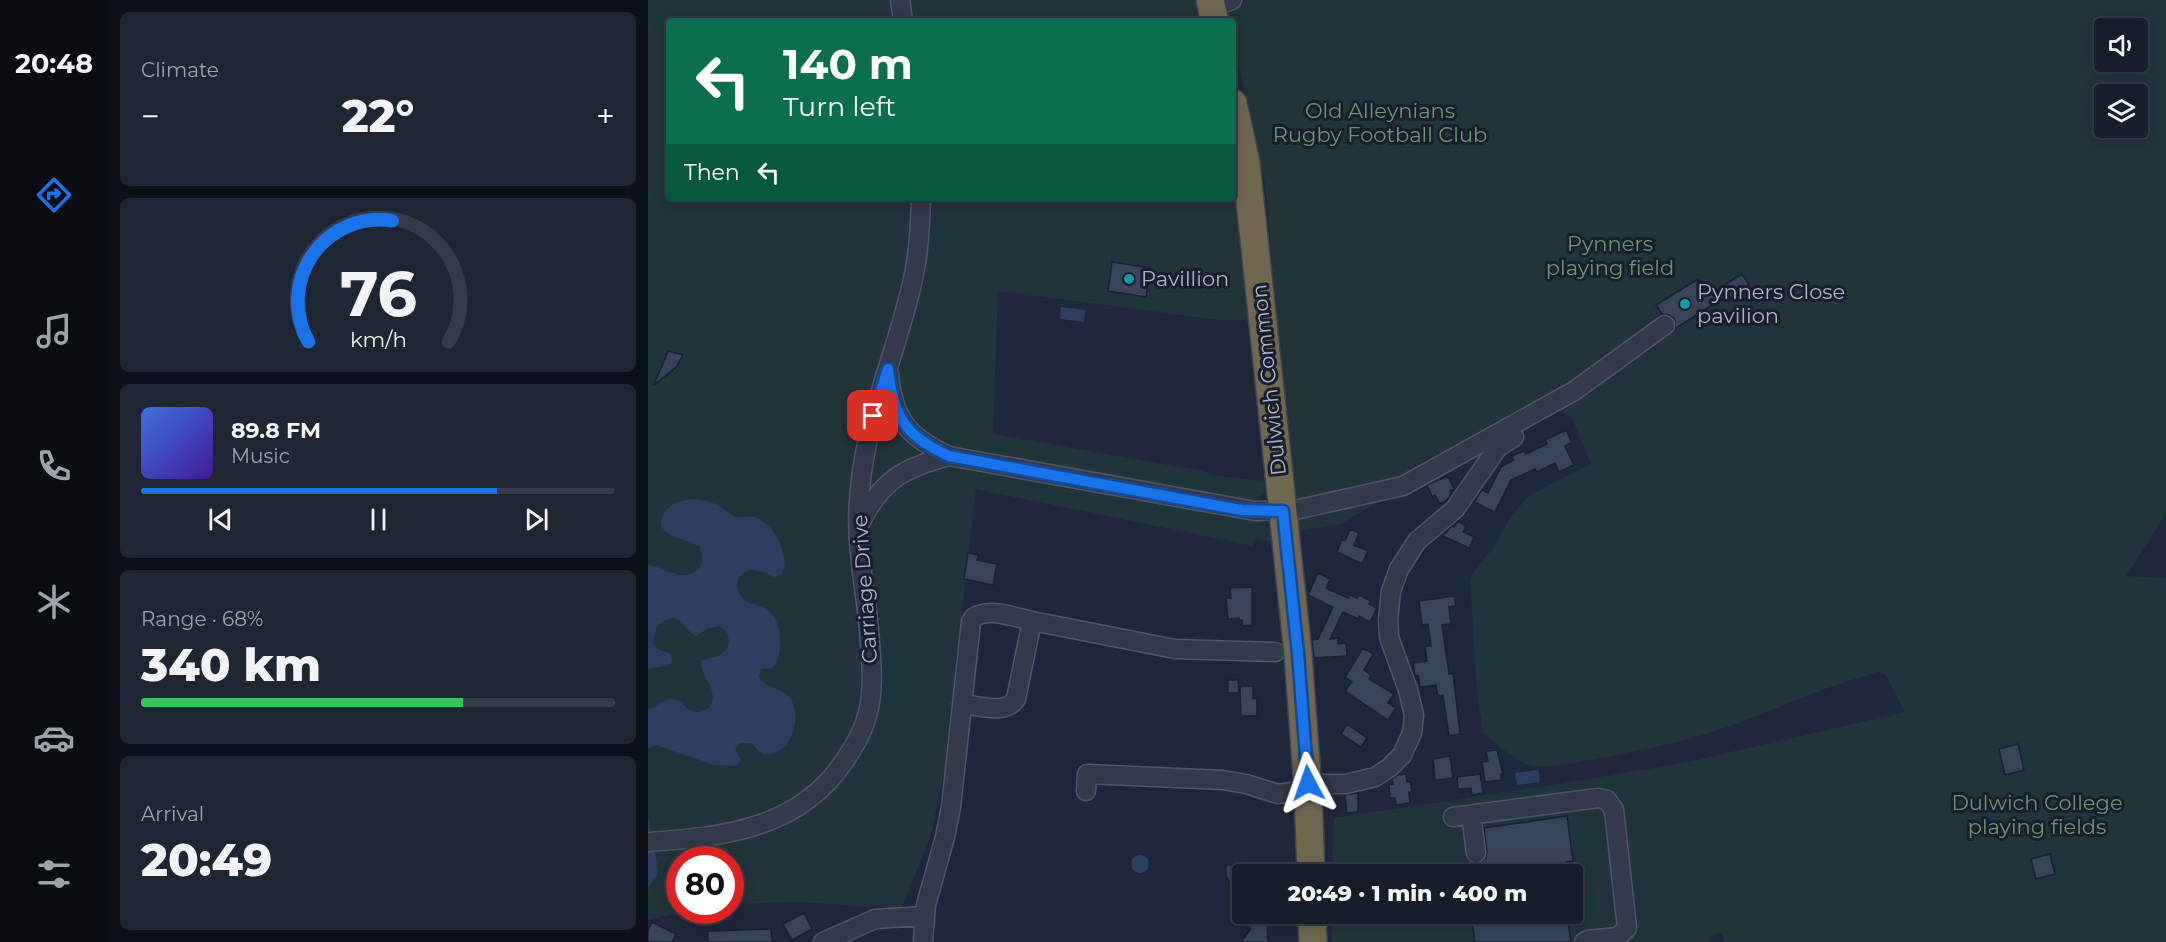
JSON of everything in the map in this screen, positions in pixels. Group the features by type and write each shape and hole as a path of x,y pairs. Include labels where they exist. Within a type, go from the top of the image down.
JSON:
{"highway":[{"name":"Dulwich Common","path":"1236,117 1246,163 1298,654 1308,786 1311,864"},
{"path":"1312,924 1313,942"}],"street":[{"path":"900,0 903,18"},
{"name":"Carriage Drive","path":"648,842 709,836 751,828 803,805 838,771 862,730 870,696 869,628 860,552 859,496 867,445 914,278 921,201"},
{"path":"888,369 890,388 896,407 914,437 949,456 1241,510 1283,511 1403,486 1574,391 1665,325"},
{"path":"1086,790 1087,774 1223,780 1278,794 1308,786 1346,784 1375,777 1389,768 1402,754 1412,733 1414,715 1408,690 1389,637 1391,591 1399,568 1417,541 1455,509 1498,447 1514,437"},
{"path":"859,525 876,497 897,476 908,469 949,456"},
{"path":"923,942 928,894 945,837 951,807 973,618 982,613 993,613 1175,649 1275,652"},
{"path":"963,704 1005,708 1012,706 1016,699 1032,621"},
{"path":"1476,853 1462,816 1598,798 1608,800 1614,810 1627,928 1626,932 1618,937 1584,942"},
{"path":"823,942 874,919 924,916"}],"green space":[{"path":"648,0 1195,0 1199,18 666,18 666,201 1236,201 1236,193 1248,320 1219,320 998,291 993,434 1208,472 1209,475 1264,481 1265,492 1260,497 1264,525 1271,529 1274,542 1256,538 1253,546 976,489 943,778 931,835 901,909 800,902 744,904 744,846 666,846 666,916 648,920"},
{"path":"1223,0 2166,0 2166,513 2126,576 2166,578 2166,942 1724,942 1722,933 1712,935 1709,942 1332,942 1332,924 1583,924 1583,864 1332,864 1334,818 1683,763 1905,712 1886,676 1879,672 1826,689 1706,734 1653,748 1548,766 1525,763 1506,751 1483,732 1477,692 1470,579 1493,548 1512,515 1530,495 1591,464 1571,416 1565,416 1561,408 1405,486 1341,524 1298,531 1272,293 1271,247 1265,183 1236,52 1236,18 1228,18"}],"water":[{"path":"1061,307 1085,310 1084,322 1060,319"},
{"path":"694,499 714,503 736,517 753,517 762,520 774,533 785,560 781,575 774,577 760,571 750,570 741,575 737,587 744,600 763,607 776,620 780,637 777,662 773,668 761,669 759,677 761,681 789,697 794,705 795,725 787,744 772,754 762,754 751,743 740,743 735,749 741,760 736,766 714,765 656,745 648,748 648,709 670,699 680,702 691,711 702,711 709,708 713,695 701,661 720,655 729,644 726,632 719,626 708,628 696,636 680,621 671,618 657,626 653,642 657,649 671,654 672,662 669,665 648,669 648,565 685,575 691,574 701,565 700,547 666,532 661,520 665,512 674,504"},
{"path":"1538,770 1540,782 1517,785 1515,773"},
{"path":"648,818 658,869 657,875 648,888"},
{"path":"1136,855 1144,855 1149,860 1147,871 1136,873 1131,868 1131,860"}],"building":[{"name":"Pavillion","path":"1112,262 1150,268 1146,297 1108,291"},
{"name":"Pynners Close pavilion","path":"1742,274 1749,285 1725,301 1723,298 1676,328 1674,318 1662,314 1656,305 1698,279 1709,295"},
{"path":"668,351 683,355 676,367 654,385"},
{"path":"1566,430 1572,442 1565,446 1574,465 1559,472 1555,463 1537,472 1535,469 1511,480 1495,512 1474,502 1482,490 1488,493 1501,467 1514,460 1512,456 1524,451 1526,454 1547,444 1545,440"},
{"path":"1448,476 1454,489 1450,491 1451,494 1447,500 1440,504 1435,495 1432,496 1427,485"},
{"path":"1458,521 1466,526 1463,532 1474,537 1469,548 1443,536"},
{"path":"1350,529 1359,533 1354,545 1368,551 1362,564 1337,552 1342,539 1345,541"},
{"path":"968,553 978,555 977,560 997,564 993,585 964,579"},
{"path":"1318,573 1330,579 1326,588 1348,598 1350,595 1357,598 1359,595 1371,601 1369,604 1377,608 1370,622 1359,616 1358,619 1343,612 1330,639 1338,638 1338,644 1346,643 1347,656 1314,658 1312,640 1318,639 1333,607 1308,595"},
{"path":"1252,587 1252,625 1242,626 1242,620 1239,618 1228,619 1226,598 1231,598 1230,588"},
{"path":"1454,596 1456,606 1449,607 1451,624 1442,625 1449,674 1453,673 1460,734 1449,736 1443,695 1438,696 1436,685 1420,687 1413,663 1427,661 1425,646 1431,646 1428,624 1422,625 1419,601"},
{"path":"1363,648 1373,654 1364,670 1371,675 1369,679 1394,694 1388,703 1396,708 1388,720 1345,691 1352,682 1345,677"},
{"path":"1228,680 1238,680 1239,693 1228,693"},
{"path":"1240,686 1253,686 1253,699 1257,698 1257,716 1241,716"},
{"path":"1347,724 1367,738 1361,747 1341,734"},
{"path":"2018,744 2024,770 2005,775 1999,749"},
{"path":"1497,750 1503,774 1501,774 1501,780 1485,782 1482,762 1488,761 1486,751"},
{"path":"1450,756 1453,778 1435,780 1433,759"},
{"path":"1406,774 1412,791 1409,792 1410,803 1396,805 1395,798 1390,798 1389,785 1393,784 1392,779 1398,775"},
{"path":"1480,774 1483,793 1472,795 1471,788 1458,789 1457,777"},
{"path":"1358,793 1358,812 1347,813 1345,795"},
{"path":"1567,816 1573,861 1566,862 1566,864 1479,864 1486,858 1487,852 1484,828"},
{"path":"2050,854 2055,874 2036,879 2031,859"},
{"path":"1226,865 1232,865 1232,886 1230,884 1226,875"},
{"path":"804,913 812,929 792,940 783,924"},
{"path":"652,922 676,934 672,942 648,942 648,930"},
{"path":"1250,924 1267,924 1268,942 1241,942 1250,930"},
{"path":"1472,924 1568,924 1571,942 1475,942"},
{"path":"771,929 772,942 708,942 708,931"}],"place":[{"name":"Pavillion","path":"1129,279"},
{"name":"Pynners Close pavilion","path":"1685,304"}],"route":[{"path":"873,416 888,369 890,388 896,407 914,437 949,456 1241,510 1283,511 1294,610 1308,783"}],"park label":[{"name":"Old Alleynians Rugby Football Club","path":"1380,123"},
{"name":"Pynners playing field","path":"1610,256"},
{"name":"Dulwich College playing fields","path":"2037,815"}]}
